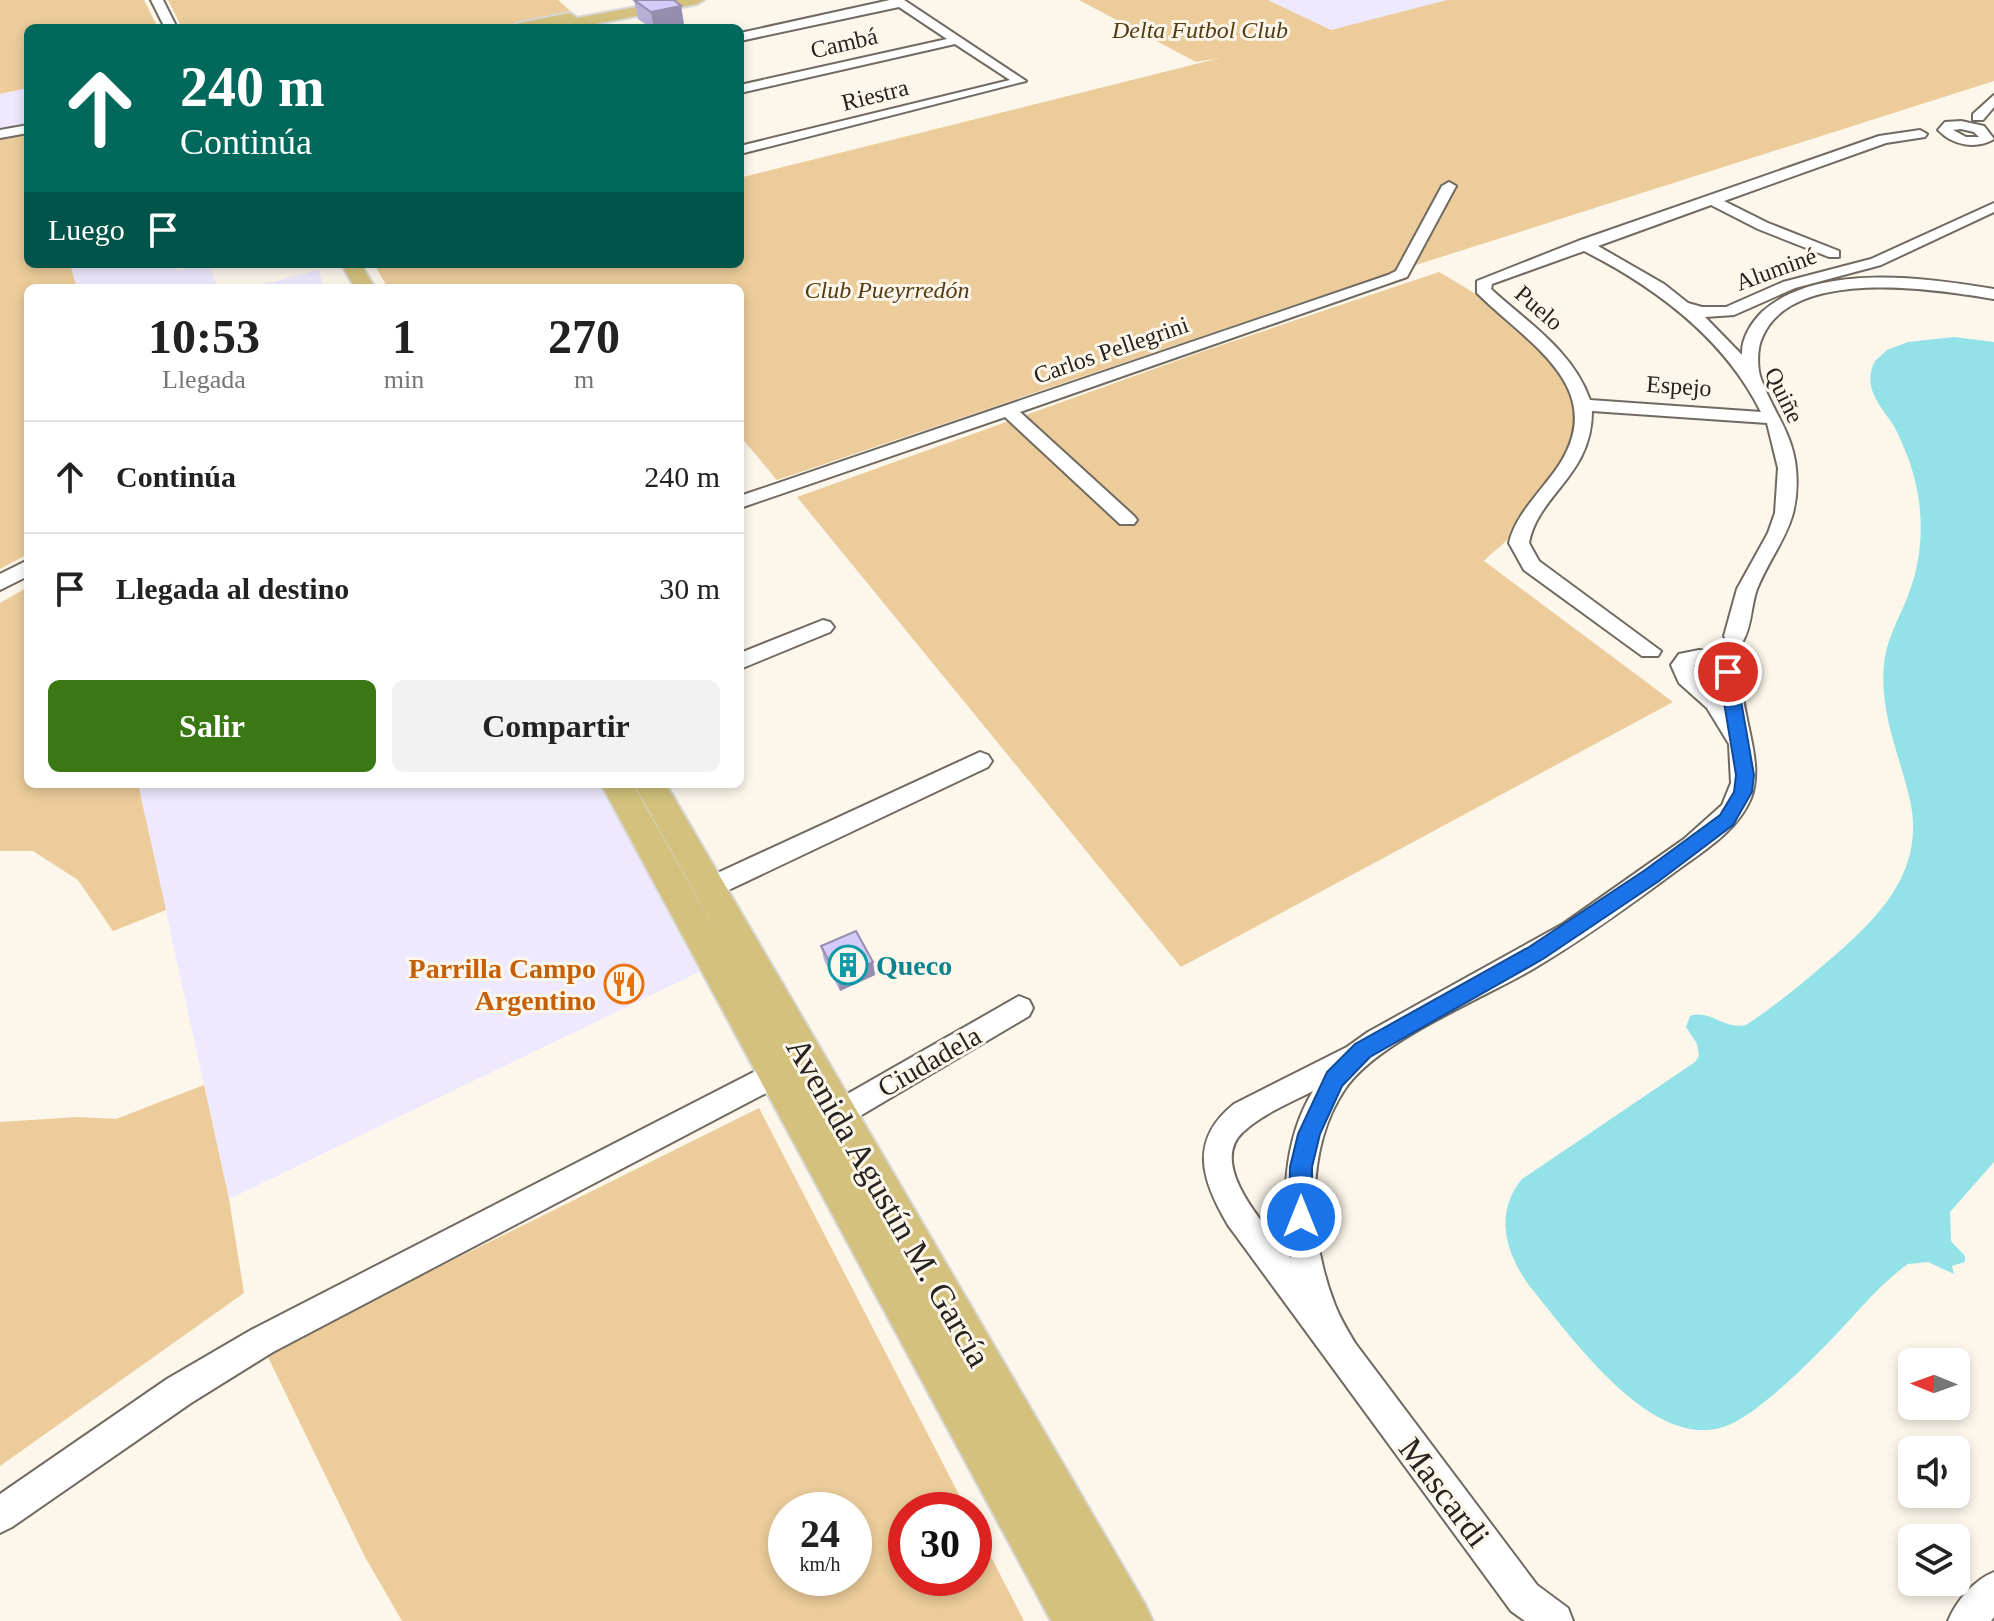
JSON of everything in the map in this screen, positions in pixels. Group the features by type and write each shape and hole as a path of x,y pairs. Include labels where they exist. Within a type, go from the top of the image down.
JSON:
{"main road":[{"path":"540,24 664,0"},
{"path":"591,24 697,0"},
{"name":"Avenida Agustín M. García","path":"619,788 1078,1621"},
{"name":"Avenida Agustín M. García","path":"652,788 1128,1621"}],"street":[{"path":"157,0 169,24"},
{"path":"744,36 898,1 957,40"},
{"name":"Riestra","path":"744,149 1020,81 957,40"},
{"name":"Cambá","path":"744,88 957,40"},
{"path":"1955,133 1978,117 1994,99"},
{"path":"1978,117 1990,139"},
{"path":"0,134 24,130"},
{"path":"1955,133 1990,139"},
{"name":"Puelo","path":"1583,405 1559,358 1488,295 1482,285 1492,277 1884,139 1955,133"},
{"name":"Carlos Pellegrini","path":"744,501 1394,278 1402,274 1449,186"},
{"path":"1709,199 1763,226 1834,254 1880,260 1913,283"},
{"name":"Aluminé","path":"1684,306 1701,312 1728,312 1789,285 1880,260 1994,207"},
{"name":"Quiñe","path":"1583,244 1636,272 1684,306 1716,334 1754,383 1772,418 1786,472 1784,516 1747,591 1728,677"},
{"path":"1834,254 1841,265 1839,272"},
{"path":"1754,383 1748,350 1757,326 1769,312 1808,294 1854,284 1913,283 1994,294"},
{"path":"1728,312 1717,319 1716,334 1735,342 1751,339"},
{"path":"1343,1354 1221,1185 1216,1161 1228,1126 1244,1113 1536,953 1652,876 1727,820 1743,792 1745,760 1728,677 1714,688 1692,667 1650,651 1531,565 1519,543 1527,522 1575,454 1583,429 1583,405"},
{"name":"Espejo","path":"1583,405 1772,418"},
{"path":"1008,410 1127,520"},
{"path":"0,583 24,569"},
{"path":"744,659 823,627"},
{"path":"1692,667 1735,636"},
{"path":"1692,667 1740,743"},
{"path":"709,888 980,761"},
{"name":"Ciudadela","path":"838,1114 1019,1008"},
{"path":"1343,1354 1320,1308 1309,1274 1302,1237 1301,1167 1309,1134 1335,1079 1362,1051"},
{"path":"0,1515 179,1391 262,1341 777,1073"},
{"name":"Mascardi","path":"1343,1354 1533,1610 1555,1621"},
{"path":"1966,1621 1994,1590"}],"shaded area":[{"path":"1268,0 1447,0 1449,1 1331,30"},
{"path":"24,89 24,127 0,131 0,94"},
{"path":"71,268 176,268 177,271 210,268 216,284 76,284"},
{"path":"319,270 323,284 265,284"},
{"path":"139,788 602,788 699,972 229,1199"}],"green space":[{"path":"0,0 144,0 156,24 24,24 24,89 0,94"},
{"path":"168,0 558,0 575,15 529,24 180,24"},
{"path":"1079,0 1268,0 1331,30 1447,0 1994,0 1994,81 1353,285 777,480 744,441 744,284 386,284 376,268 744,268 744,177 1220,58 1196,62"},
{"path":"24,131 24,268 71,268 76,284 24,284 24,556 0,569 0,136"},
{"path":"1439,272 1488,302 1538,342 1558,366 1571,392 1576,419 1570,449 1552,480 1517,529 1484,561 1673,702 1181,967 797,497 1204,351"},
{"path":"24,589 24,788 139,788 166,910 113,931 78,880 33,851 0,851 0,603"},
{"path":"204,1085 229,1199 244,1293 0,1466 0,1122 78,1117 116,1119"},
{"path":"759,1108 958,1492 888,1492 888,1596 992,1596 992,1559 1024,1621 402,1621 365,1557 266,1353"}],"water":[{"path":"1954,337 1994,342 1994,1162 1950,1212 1951,1241 1965,1256 1965,1262 1952,1266 1954,1274 1928,1262 1908,1264 1756,1409 1731,1424 1703,1430 1674,1424 1645,1409 1618,1387 1531,1288 1515,1262 1506,1234 1508,1206 1522,1179 1695,1062 1699,1056 1697,1044 1686,1027 1690,1016 1704,1015 1731,1025 1746,1025 1798,987 1862,930 1878,913 1903,875 1913,830 1911,805 1888,718 1883,683 1891,635 1914,577 1920,548 1921,519 1910,464 1894,426 1874,395 1870,375 1875,361 1887,350 1908,342"}],"building":[{"path":"634,0 674,0 681,6 651,12"},
{"path":"856,931 873,962 838,978 821,946"}],"place":[{"name":"Queco","path":"848,965"},
{"name":"Parrilla Campo Argentino","path":"624,984"}],"route":[{"path":"1301,1217 1301,1167 1309,1134 1335,1079 1362,1051 1536,953 1652,876 1727,820 1743,792 1745,775 1745,760 1728,672"}],"park label":[{"name":"Delta Futbol Club","path":"1200,30"},
{"name":"Club Pueyrredón","path":"887,290"}]}
